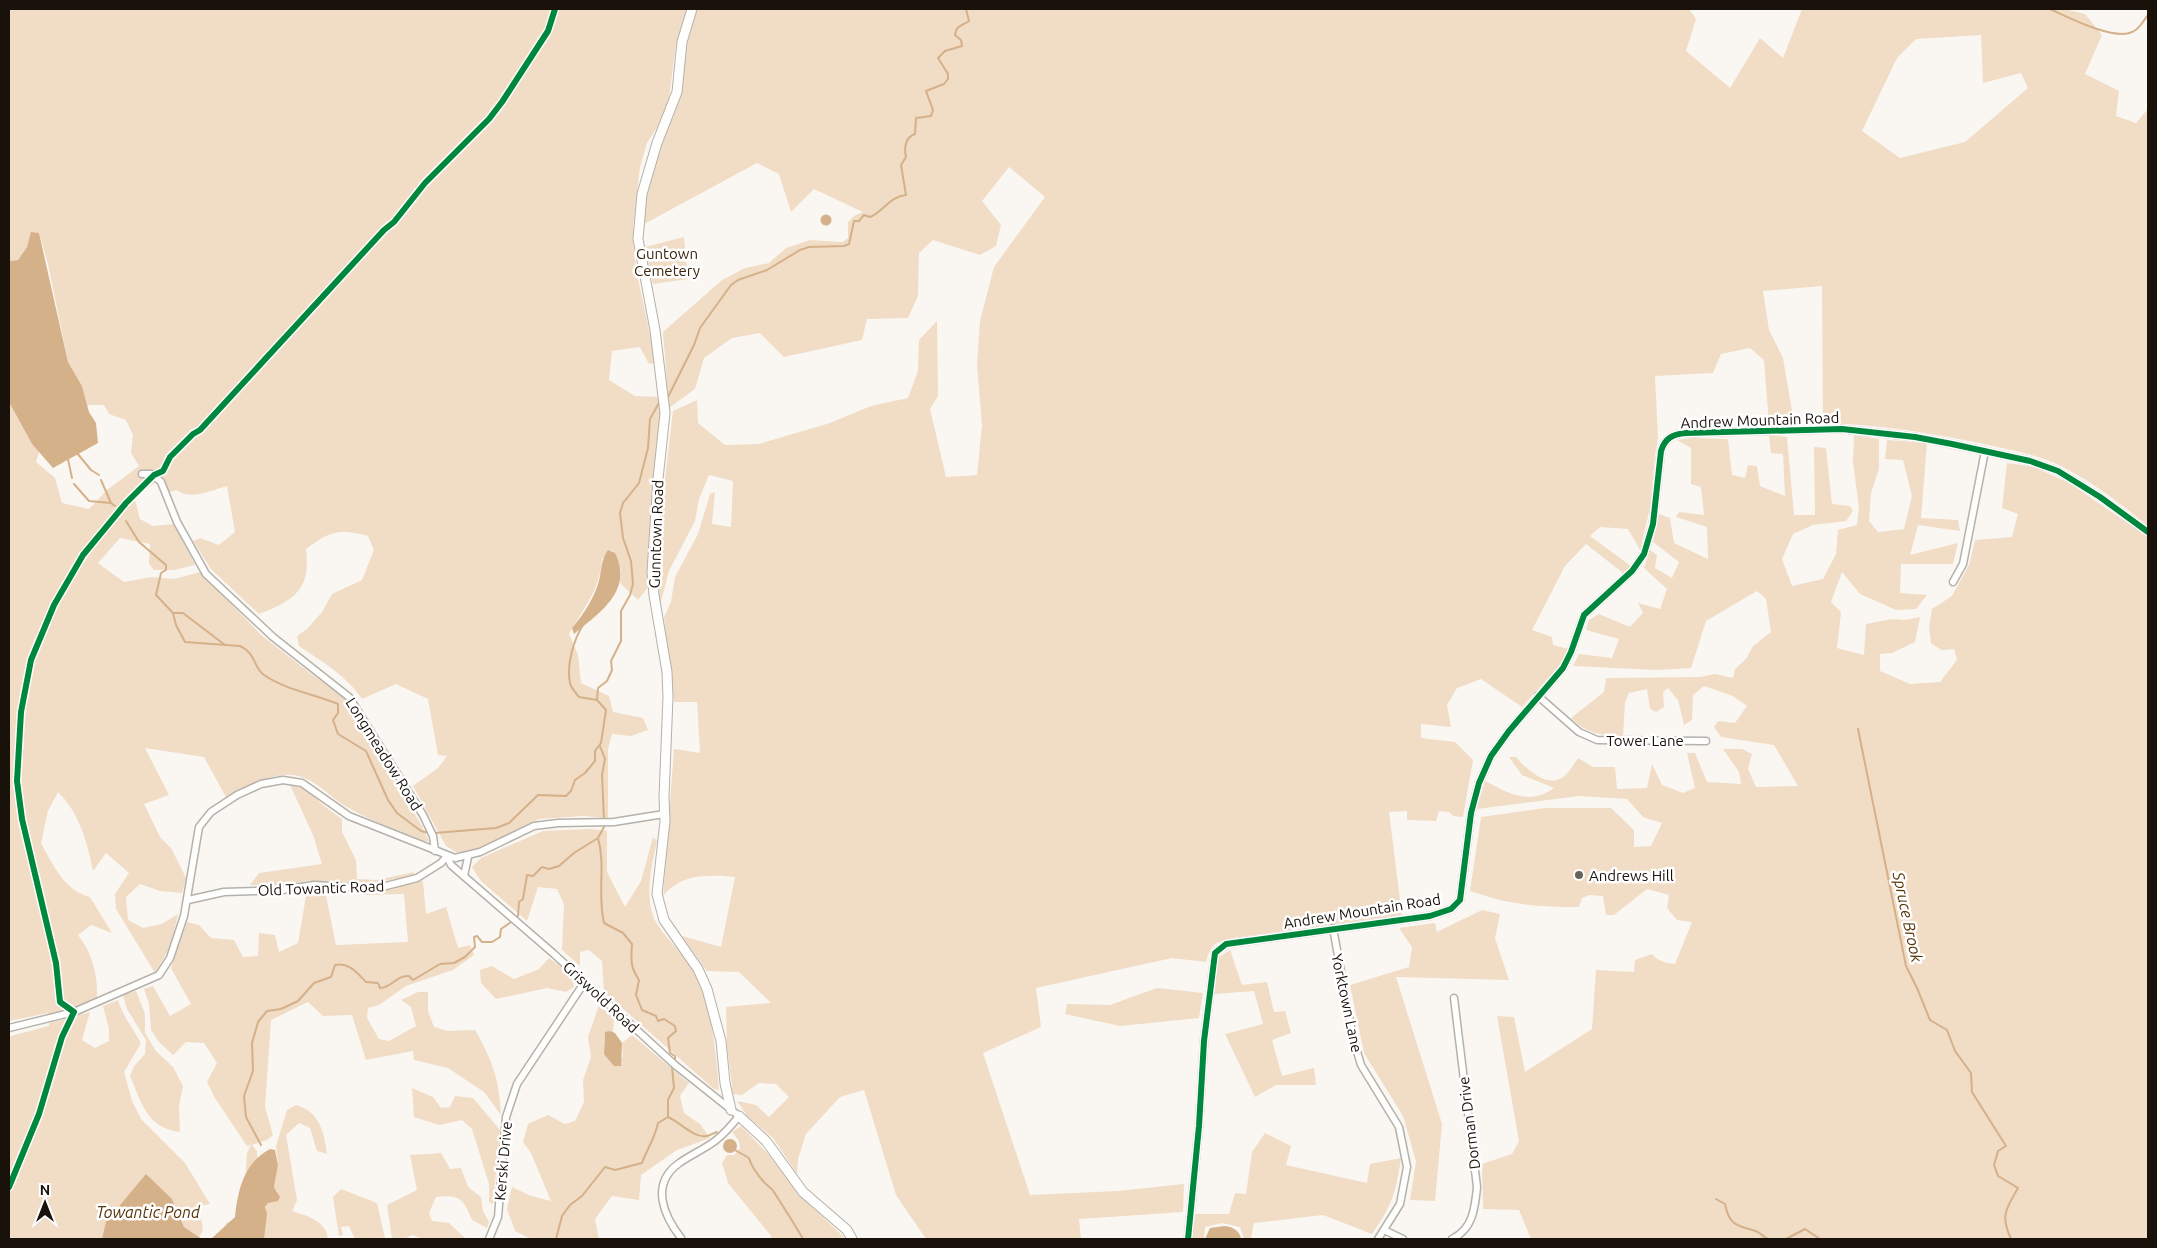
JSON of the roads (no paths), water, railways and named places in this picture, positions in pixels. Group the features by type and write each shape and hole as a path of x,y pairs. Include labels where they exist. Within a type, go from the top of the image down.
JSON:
{"street":[{"name":"Gunntown Road","path":"692,9 682,42 677,92 657,143 642,194 638,239 655,330 664,395 652,572 667,678 664,837 657,883 658,905 664,920 704,981 721,1041 724,1076 731,1110"},
{"name":"Andrew Mountain Road","path":"1188,1239 1199,1126 1204,1041 1215,953 1226,944 1430,916 1446,912 1457,904 1462,891 1471,813 1484,771 1501,741 1566,663 1584,615 1632,571 1644,554 1653,524 1661,451 1665,442 1670,437 1686,433 1842,429 1915,437 2030,461 2058,471 2093,492 2148,532"},
{"path":"1953,582 1962,564 1985,451"},
{"name":"Longmeadow Road","path":"142,474 152,474 162,482 177,522 206,574 272,637 349,697 419,808 433,836 435,851"},
{"name":"Tower Lane","path":"1538,696 1579,732 1597,740 1706,741"},
{"path":"9,1028 74,1012 158,975 173,952 188,900 196,839 204,820 237,795 273,781 293,780 302,783 349,816 447,856 468,857 534,826 558,823 614,822 664,814"},
{"name":"Griswold Road","path":"447,856 451,865 554,954 676,1065 740,1116"},
{"name":"Old Towantic Road","path":"188,900 224,892 283,890 314,885 365,888 382,886 417,878 441,863 447,856"},
{"path":"464,876 468,857"},
{"name":"Yorktown Lane","path":"1332,928 1352,1038 1361,1064 1399,1127 1407,1167 1400,1204 1378,1239"},
{"name":"Kerski Drive","path":"489,1239 498,1217 506,1118 517,1084 584,983"},
{"name":"Dorman Drive","path":"1452,1239 1461,1234 1475,1213 1476,1187 1454,998"},
{"path":"681,1238 662,1208 662,1187 666,1177 678,1164 714,1141 740,1116 766,1141 802,1192 847,1230 852,1239"},
{"path":"1384,1230 1403,1239"}],"water":[{"path":"826,214 832,220 826,226 820,220"},
{"path":"31,232 39,233 68,362 82,386 89,412 96,423 98,443 53,468 32,444 9,402 9,261 18,260 27,247"},
{"path":"608,550 615,553 620,567 620,579 617,590 603,609 574,634 572,628 584,613 596,590 604,558"},
{"path":"605,1032 615,1033 622,1043 621,1066 614,1066 604,1054"},
{"path":"727,1139 733,1139 737,1146 733,1153 727,1153 723,1149 723,1143"},
{"name":"Towantic Pond","path":"270,1149 275,1150 278,1165 274,1187 280,1197 278,1201 268,1203 265,1207 267,1214 264,1239 211,1239 235,1217 238,1197 248,1169 261,1155"},
{"name":"Towantic Pond","path":"146,1174 172,1199 184,1227 202,1239 102,1239 106,1222"},
{"path":"1225,1226 1236,1230 1241,1239 1205,1239 1210,1228"}],"waterway":[{"path":"667,399 694,345 700,328 731,285 738,280 767,270 800,250 809,247 844,246 849,244 854,221 859,221 864,215 870,217 875,215 895,198 906,195 901,165 906,157 906,144 909,138 915,134 916,118 931,116 933,110 926,91 944,84 948,79 948,74 938,58 945,51 962,46 961,40 955,35 958,27 969,21 966,9"},
{"path":"2050,9 2091,27 2124,34 2135,31 2148,15"},
{"path":"597,700 598,688 607,681 612,670 611,661 621,641 621,611 630,595 633,584 631,561 623,538 620,513 623,503 639,483 648,448 650,419 660,401"},
{"path":"77,453 91,470 99,475"},
{"path":"68,459 72,478"},
{"path":"101,480 111,503"},
{"path":"74,484 89,501 111,503 115,506"},
{"path":"126,521 139,542 166,565 166,570 161,573 156,595 173,613 176,625 185,642 240,646 249,652 260,672 264,675 291,688 338,704 338,713 333,720 338,734 366,751 388,800 397,813 421,831 429,833"},
{"path":"173,613 183,613 225,645"},
{"path":"435,833 496,828 509,823 538,795 566,796 571,791 575,780 585,773 595,761 595,751 601,743 606,710 597,700 579,697 571,687 569,676 572,652 583,625"},
{"name":"Spruce Brook","path":"1858,729 1906,966 1930,1020 1947,1030 1955,1051 1971,1073 1972,1092 2006,1146 1998,1151 1994,1165 1998,1176 2018,1188 2010,1201 2005,1218 2011,1239"},
{"path":"600,746 605,759 602,775 604,819"},
{"path":"518,916 519,902 523,899 527,875 533,876 542,867 549,869 559,866 574,853 598,838 604,827"},
{"path":"598,838 601,859 601,901 604,923 623,933 632,944 632,963 639,980 636,995 642,1010 656,1016 658,1021 664,1019 675,1026 676,1031 668,1038 670,1053 675,1056 675,1061"},
{"path":"261,1145 246,1117 244,1096 253,1071 252,1043 258,1022 267,1011 281,1009 298,1001 314,983 331,977 335,965 340,964 349,967 366,982 378,983 380,988 388,986 405,976 409,976 413,980 440,964 454,963 465,957 475,947 474,937 477,936 482,942 492,942 500,937 501,929 511,922"},
{"path":"672,1067 674,1088 668,1100 668,1117 696,1135 707,1136 717,1132"},
{"path":"556,1239 562,1216 570,1205 582,1196 605,1167 615,1170 642,1163 658,1123 668,1117"},
{"path":"735,1150 749,1158 754,1170 773,1191 803,1239"},
{"path":"1716,1199 1725,1204 1733,1222 1741,1227 1758,1232 1768,1239"},
{"path":"1786,1239 1805,1229 1820,1239"}],"place":[{"name":"Andrews Hill","path":"1579,875"}],"park label":[{"name":"Guntown Cemetery","path":"667,262"}]}
